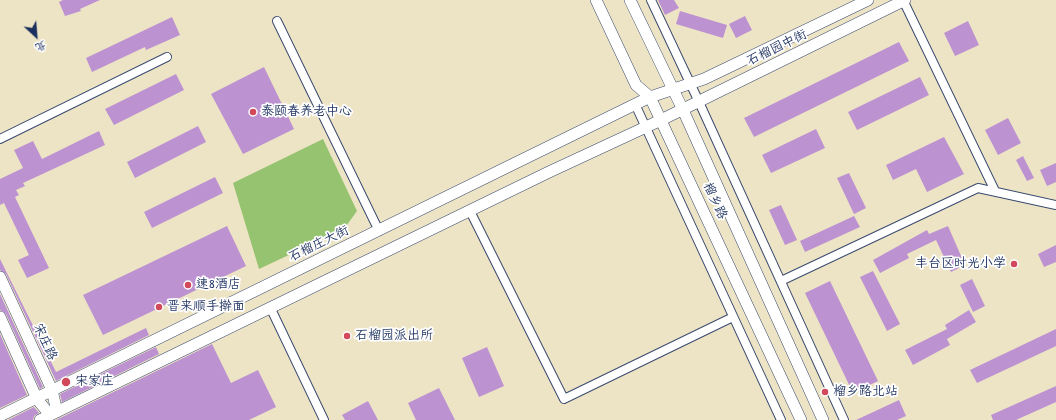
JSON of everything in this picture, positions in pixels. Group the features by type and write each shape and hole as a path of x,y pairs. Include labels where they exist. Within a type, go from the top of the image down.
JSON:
{"main road":[{"name":"榴乡路","path":"596,0 636,85 650,97 801,420"},
{"name":"榴乡路","path":"630,0 674,90 823,420"},
{"name":"石榴园中街","path":"650,97 704,79 868,0"},
{"name":"石榴园中街","path":"661,120 904,0"},
{"name":"石榴庄大街","path":"0,416 650,97"},
{"path":"0,317 36,398 52,417 470,211 661,120"},
{"name":"宋庄路","path":"0,277 52,390 52,417"}],"street":[{"name":"榴乡路","path":"650,0 691,83 844,420"},
{"path":"904,0 995,191"},
{"path":"277,21 379,231"},
{"path":"0,139 167,57"},
{"path":"635,104 781,420"},
{"path":"781,281 978,188 1056,205"},
{"path":"470,211 564,399 733,317"},
{"path":"271,309 324,420"}],"green space":[{"path":"323,139 357,211 344,229 259,269 233,183"}],"building":[{"path":"63,0 100,0 80,9 81,11 65,16 59,2"},
{"path":"658,0 674,0 679,8 665,15"},
{"path":"680,11 727,25 723,38 676,24"},
{"path":"745,16 752,30 736,38 729,24"},
{"path":"172,17 180,35 146,50 145,47 92,72 86,58"},
{"path":"968,21 979,45 955,56 944,33"},
{"path":"899,42 909,61 754,137 744,118"},
{"name":"泰颐春养老中心","path":"264,67 294,129 243,154 211,94"},
{"path":"176,74 184,90 114,125 105,109"},
{"path":"920,77 929,95 857,130 848,112"},
{"path":"1008,118 1021,143 998,155 985,130"},
{"path":"198,126 206,142 135,178 127,162"},
{"path":"816,129 825,148 771,173 762,155"},
{"path":"99,131 105,145 23,183 25,186 16,190 19,195 15,197 49,268 27,278 18,260 29,255 4,203 0,205 0,179 23,168 14,150 33,141 42,159"},
{"path":"944,137 964,174 927,192 916,169 893,180 886,165"},
{"path":"1023,156 1034,178 1027,181 1016,160"},
{"path":"1056,163 1056,182 1047,186 1040,170"},
{"path":"849,173 866,208 854,214 837,178"},
{"path":"215,177 223,193 152,228 144,212"},
{"path":"781,205 797,240 785,245 769,210"},
{"path":"854,216 860,227 805,252 800,241"},
{"path":"227,226 246,266 103,335 83,295"},
{"path":"948,226 965,265 951,272 936,240 907,254 909,258 880,273 873,260 927,230 929,234"},
{"path":"1056,245 1056,262 1044,267 1038,254"},
{"path":"0,259 56,372 146,328 149,335 56,381 6,274 0,270"},
{"path":"873,271 900,324 887,331 860,277"},
{"path":"972,279 985,306 973,312 960,285"},
{"path":"830,281 878,381 853,393 805,293"},
{"path":"0,294 43,387 40,389 6,314 0,310"},
{"path":"969,310 976,322 947,339 950,345 913,365 905,350 947,329 945,325"},
{"path":"1056,329 1056,346 977,383 970,370"},
{"path":"0,334 27,395 0,408"},
{"path":"212,344 231,383 258,370 276,407 249,420 56,420"},
{"path":"156,347 159,354 62,402 60,394"},
{"path":"487,347 504,386 479,397 462,358"},
{"path":"1056,386 1056,402 1016,420 993,420 991,415"},
{"path":"439,388 455,420 416,420 408,403"},
{"path":"899,400 906,416 897,420 856,420"},
{"path":"368,401 378,420 345,420 342,415"},
{"path":"34,407 39,413 34,416 33,420 8,420"}],"place":[{"name":"泰颐春养老中心","path":"253,112"},
{"name":"丰台区时光小学","path":"1014,264"},
{"name":"速8酒店","path":"188,285"},
{"name":"晋来顺手擀面","path":"159,307"},
{"name":"石榴园派出所","path":"347,336"},
{"name":"宋家庄","path":"66,382"},
{"name":"榴乡路北站","path":"825,392"}]}
